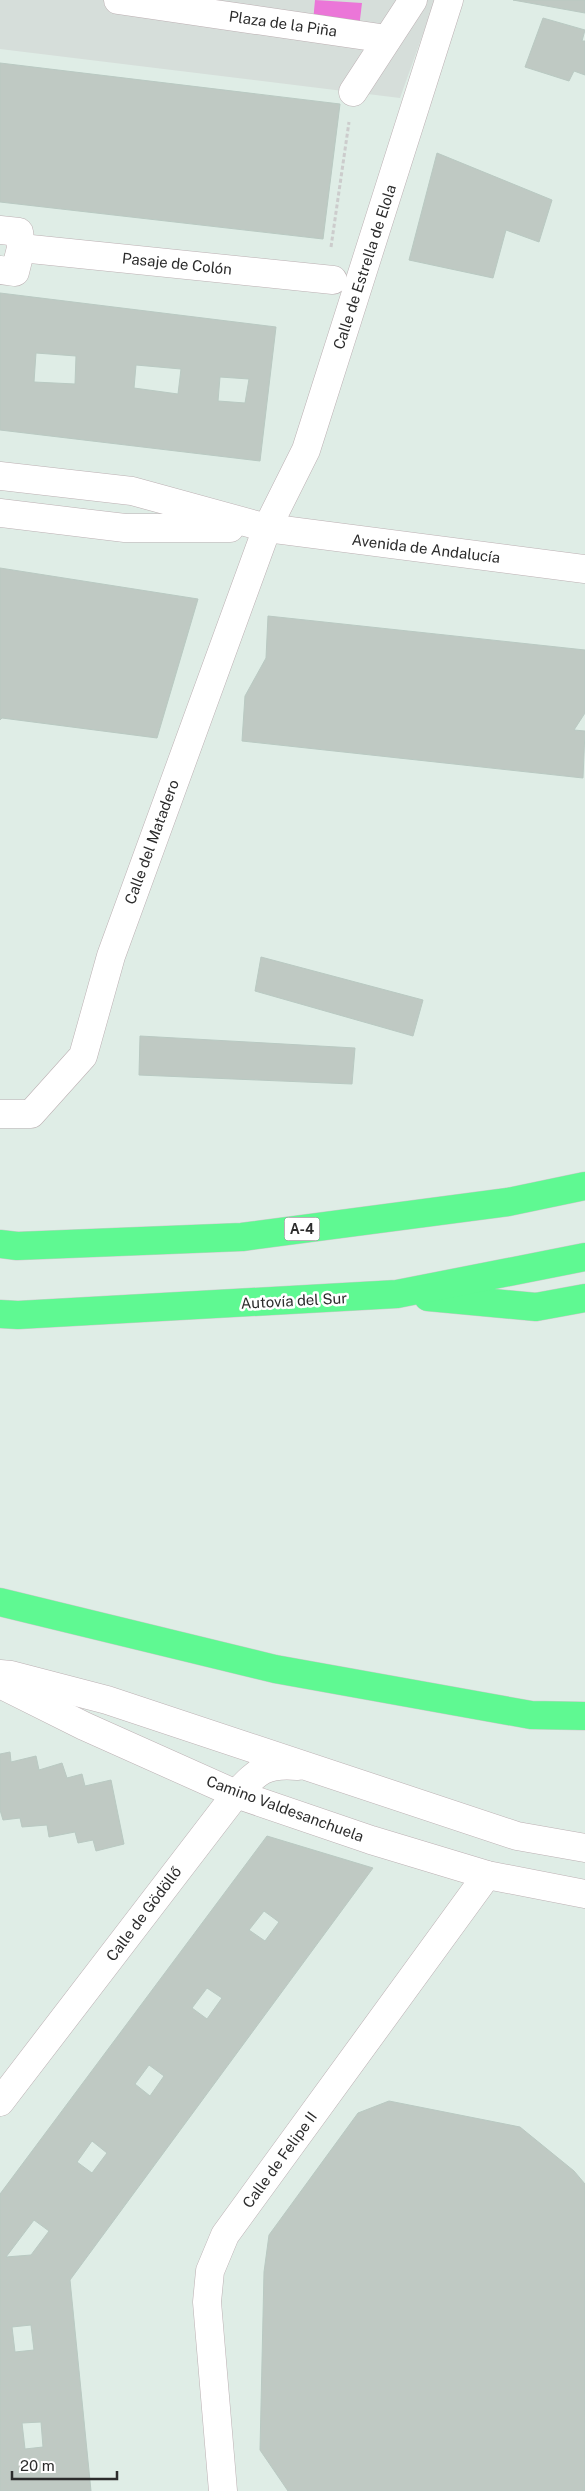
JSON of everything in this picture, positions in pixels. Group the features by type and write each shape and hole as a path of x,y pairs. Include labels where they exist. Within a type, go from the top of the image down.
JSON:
{"highway":[{"name":"A-4","path":"9,1245 242,1237 508,1202 585,1186"},
{"name":"Autovía del Sur","path":"9,1314 397,1294 585,1257"},
{"path":"397,1294 536,1307 585,1298"},
{"path":"0,1602 275,1669 531,1715 585,1716"}],"street":[{"name":"Plaza de la Piña","path":"118,0 388,39"},
{"path":"353,92 413,0"},
{"name":"Calle de Estrella de Elola","path":"267,528 306,450 449,0"},
{"path":"0,230 19,232 21,248 15,272 0,270"},
{"name":"Pasaje de Colón","path":"21,248 330,280"},
{"name":"Avenida de Andalucía","path":"0,476 132,491 267,528"},
{"name":"Avenida de Andalucía","path":"0,513 125,528 267,528 585,569"},
{"name":"Calle del Matadero","path":"0,1114 31,1114 83,1056 111,956 267,528"},
{"path":"0,1674 11,1675 107,1700 517,1836 585,1848"},
{"name":"Camino Valdesanchuela","path":"0,1684 84,1726 236,1794 371,1840 487,1875 585,1894"},
{"name":"Calle de Gödöllő","path":"0,2102 236,1794 256,1773 278,1764 311,1767"},
{"name":"Calle de Felipe II","path":"222,2491 207,2302 210,2271 225,2235 487,1875"}],"path":[{"path":"330,280 353,92"}],"shaded area":[{"path":"0,0 435,0 400,98 0,49"},
{"path":"315,0 362,3 359,28 313,22"}],"building":[{"path":"513,0 585,0 585,13"},
{"path":"543,18 585,30 582,41 585,41 585,75 574,71 569,81 525,67"},
{"path":"0,63 340,104 323,239 0,202"},
{"path":"437,153 552,200 539,242 506,230 493,278 409,260"},
{"path":"0,293 276,327 260,461 0,430","holes":["36,353 76,356 75,384 34,382","136,365 181,369 178,394 134,388","220,377 249,379 245,403 218,401"]},
{"path":"0,568 198,599 157,738 2,718 0,720"},
{"path":"268,616 585,650 585,713 574,730 585,731 583,778 242,741 245,696 266,658"},
{"path":"261,957 423,1000 413,1036 255,991"},
{"path":"140,1036 355,1048 352,1084 139,1075"},
{"path":"10,1752 11,1762 36,1756 39,1770 62,1763 67,1778 82,1774 85,1786 111,1780 124,1844 96,1851 93,1840 78,1843 75,1832 49,1837 47,1825 22,1827 20,1818 3,1820 0,1810 0,1754"},
{"path":"267,1836 373,1868 70,2280 91,2491 0,2491 0,2194","holes":["264,1911 279,1922 265,1941 249,1930","207,1988 222,1998 207,2019 192,2008","149,2065 164,2076 150,2096 135,2084","92,2141 107,2153 92,2173 77,2162","34,2220 49,2231 31,2255 6,2257","31,2325 34,2350 15,2352 12,2327","41,2422 43,2447 25,2449 22,2423"]},
{"path":"389,2101 520,2127 574,2171 585,2184 585,2491 288,2491 260,2450 264,2272 269,2235 358,2113"}]}
